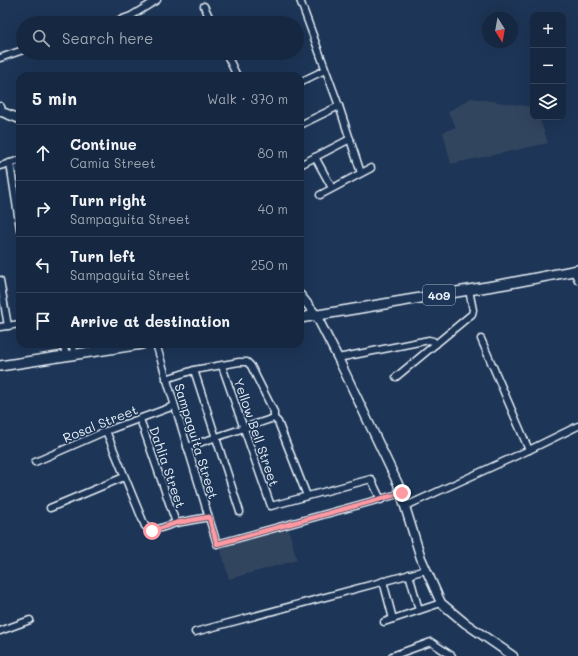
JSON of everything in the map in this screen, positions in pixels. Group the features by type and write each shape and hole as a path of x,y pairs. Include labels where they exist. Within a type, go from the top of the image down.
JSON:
{"main road":[{"name":"409","path":"304,317 469,290 576,270"},
{"path":"0,366 115,348"}],"street":[{"path":"131,16 157,0"},
{"path":"300,0 339,106 361,173"},
{"path":"204,6 209,16"},
{"path":"0,58 16,52"},
{"path":"229,60 234,72"},
{"path":"304,80 325,70"},
{"path":"304,123 339,106"},
{"path":"0,107 2,112 16,117"},
{"path":"304,163 350,139"},
{"path":"315,158 332,188"},
{"path":"0,166 16,161"},
{"path":"10,163 16,203"},
{"path":"320,195 371,168"},
{"path":"576,270 578,280"},
{"path":"0,280 8,326"},
{"path":"396,377 472,314 473,310 469,290"},
{"path":"304,300 316,315 338,358 402,493 426,570 441,603 465,623 513,656"},
{"path":"0,328 16,325"},
{"path":"481,339 529,450"},
{"path":"338,358 429,340 436,344"},
{"path":"64,348 66,356"},
{"path":"73,348 75,354"},
{"name":"Sampaguita Street","path":"157,348 217,544 402,493"},
{"path":"166,379 194,370 247,362 251,366 274,412 274,418 278,422 308,496 371,479 380,500"},
{"name":"Yellow Bell Street","path":"222,366 271,506 308,496"},
{"path":"194,370 240,512"},
{"name":"Rosal Street","path":"35,462 106,432 174,406"},
{"path":"187,447 274,418"},
{"name":"Dahlia Street","path":"140,419 176,523"},
{"path":"406,506 578,426"},
{"path":"106,432 145,526 152,531 176,523 209,517"},
{"path":"50,508 124,477"},
{"path":"195,632 426,570"},
{"path":"409,574 419,610"},
{"path":"383,581 393,618"},
{"path":"384,622 441,603"},
{"path":"0,630 30,620"},
{"path":"392,656 431,642 452,656"}],"shaded area":[{"path":"471,98 530,107 530,120 540,120 548,143 451,164 443,132 456,127 448,112"},
{"path":"288,528 297,560 229,579 220,547"}],"route":[{"path":"152,531 176,523 209,517 217,544 402,493"}]}
